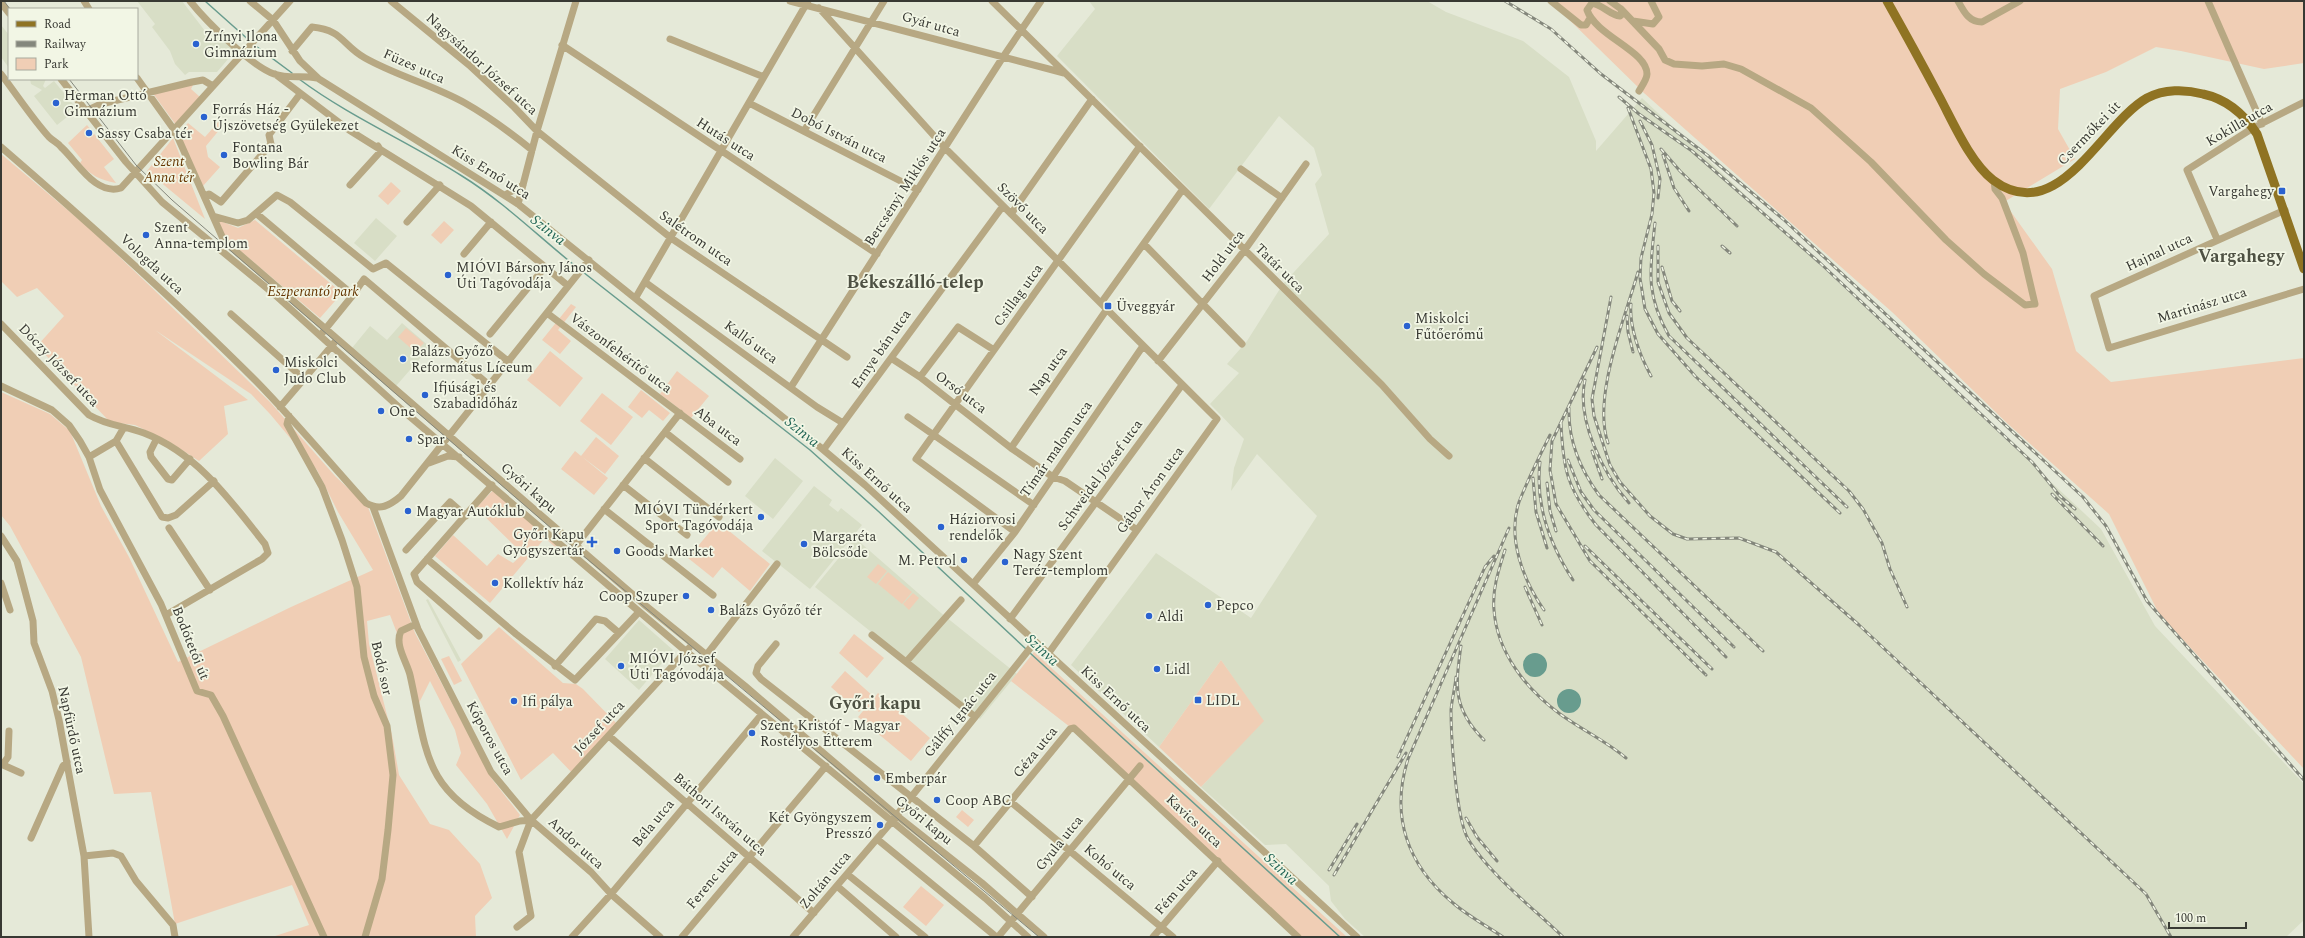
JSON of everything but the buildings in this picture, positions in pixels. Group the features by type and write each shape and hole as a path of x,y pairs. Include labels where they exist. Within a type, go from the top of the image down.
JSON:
{"main road":[{"name":"Csermőkei út","path":"1887,1 1958,131 1980,166 1994,180 2018,191 2047,189 2072,173 2134,107 2148,98 2163,93 2188,90 2215,97 2257,126 2304,269"}],"street":[{"path":"190,1 245,50 300,94 349,130 378,146 440,185 491,222 568,285"},
{"name":"Kiss Ernő utca","path":"250,1 273,20 292,51 320,79 518,204 586,262 636,297 824,449 973,584 1010,619 1033,645 1048,654 1357,937"},
{"path":"1,74 50,138 62,147 82,171 91,179 110,189 121,188 175,131 213,86 290,1"},
{"name":"Nagysándor József utca","path":"391,1 469,65 514,107 536,131"},
{"path":"518,204 536,131 576,1"},
{"name":"Gyár utca","path":"790,1 807,3 819,8 1066,74"},
{"path":"804,131 884,1"},
{"name":"Tatár utca","path":"992,1 1140,146 1244,251 1382,385 1430,439 1449,456"},
{"name":"Bercsényi Miklós utca","path":"791,387 1003,57 1041,1"},
{"path":"1551,1 1581,25 1586,25 1590,18"},
{"path":"1610,1 1621,9 1659,49 1665,60 1674,64 1688,65 1724,64 1741,69 1811,108 1871,162 1946,240 1984,274 2025,305 2035,304 2023,253 2002,198 1995,189 1994,180"},
{"path":"1632,21 1653,24 1658,21 1659,17 1651,1"},
{"path":"1958,1 1970,19 1976,22 1982,22 2020,1"},
{"path":"2208,1 2257,126"},
{"path":"1,3 8,12"},
{"path":"636,297 807,3"},
{"path":"1621,9 1622,14 1620,16 1616,16 1601,6 1592,3 1587,10 1595,25 1641,60 1647,70 1647,76 1639,91"},
{"name":"Szövő utca","path":"819,8 945,148 1217,420"},
{"name":"Füzes utca","path":"292,51 312,27 325,28 336,33 363,57 465,103 510,133 532,150"},
{"path":"670,39 764,77"},
{"name":"Hutás utca","path":"562,45 877,254"},
{"name":"Kiss Ernő utca","path":"275,74 320,79"},
{"path":"138,79 175,131 213,216 238,223 248,220 257,214 269,200 277,195 290,202 373,269"},
{"name":"Győri kapu","path":"62,80 135,172 162,202 323,332"},
{"path":"86,111 101,104 192,82 203,80 213,86"},
{"path":"204,196 209,194 221,202 271,144 268,135 300,94"},
{"path":"1011,214 1092,99"},
{"name":"Kokilla utca","path":"2217,239 2187,170 2257,126 2304,102"},
{"name":"Dobó István utca","path":"749,103 918,190"},
{"name":"Salétrom utca","path":"536,131 671,238 847,357"},
{"path":"350,185 381,152 378,146"},
{"name":"Csillag utca","path":"1015,532 916,459 1140,146"},
{"name":"Vologda utca","path":"1,147 92,225 289,416 366,503 373,507"},
{"name":"Hold utca","path":"1158,361 1244,251 1306,164"},
{"path":"1241,169 1282,198"},
{"path":"407,222 440,185"},
{"path":"505,195 523,185"},
{"path":"1101,303 1182,188"},
{"name":"Ernye bán utca","path":"824,449 891,358 934,296 1002,206"},
{"name":"Hajnal utca","path":"2109,348 2094,296 2217,239 2285,210"},
{"path":"257,214 353,295"},
{"name":"Győri kapu","path":"213,216 224,241 323,332 401,410 459,457 639,612 762,714 826,766 1018,914 1044,937"},
{"path":"464,254 491,222"},
{"path":"1144,244 1242,344"},
{"path":"373,507 385,506 396,500 509,362 586,262"},
{"path":"323,332 373,269 386,264 509,362"},
{"path":"490,334 545,267"},
{"path":"364,279 489,385"},
{"name":"Kalló utca","path":"645,282 817,407 843,423"},
{"name":"Martinász utca","path":"2109,348 2304,289"},
{"name":"Nap utca","path":"1011,448 1107,309"},
{"name":"Vászonfehérítő utca","path":"547,312 680,414"},
{"path":"231,314 304,378"},
{"name":"Dóczy József utca","path":"1,324 89,415 101,422 123,429 144,433 190,458 214,481 265,544 268,553 262,559 166,615"},
{"name":"Orsó utca","path":"994,350 958,327 920,377 1011,448 1053,477 1065,480 1137,530"},
{"path":"280,407 334,343"},
{"name":"Győri kapu","path":"334,343 449,435 576,546 707,654 1028,937"},
{"name":"Tímár malom utca","path":"973,584 1015,532 1143,346"},
{"path":"891,358 920,377"},
{"name":"Schweidel József utca","path":"1010,619 1097,503 1182,385"},
{"name":"Bodótetői út","path":"1,386 52,410 69,425 89,457 100,490 166,615 197,691 211,695 223,716 324,937"},
{"name":"Aba utca","path":"571,552 680,414 740,459"},
{"name":"Bodó sor","path":"289,416 287,424 322,487 342,540 357,587 364,657 374,696 387,726 393,774 388,830 382,879 365,937"},
{"path":"908,417 1034,505"},
{"name":"Gábor Áron utca","path":"1048,654 1217,420"},
{"path":"89,457 116,441 123,429"},
{"path":"665,432 728,482"},
{"path":"156,440 150,452 151,457 168,479 172,480 190,458"},
{"path":"116,441 162,516 168,518 176,515 214,481"},
{"path":"427,464 448,456 459,457"},
{"path":"644,458 718,517"},
{"path":"479,636 417,582 414,574 492,485"},
{"path":"623,485 687,535"},
{"path":"406,550 450,502 466,516"},
{"name":"Kőporos utca","path":"373,507 416,624 491,772 531,820"},
{"path":"604,509 714,595"},
{"path":"169,528 210,590"},
{"name":"Napfürdő utca","path":"1,536 17,561 33,620 34,643 52,691 67,762 84,856 89,937"},
{"path":"427,559 555,666 575,680 639,612"},
{"path":"701,663 777,564"},
{"path":"1,583 10,610"},
{"path":"906,662 961,600"},
{"path":"555,666 596,620 605,621 619,633"},
{"path":"416,624 401,631 398,640 408,665 432,769 454,798 486,822 499,827 520,821 531,820"},
{"path":"872,635 974,716"},
{"name":"József utca","path":"531,820 693,643"},
{"name":"Győri kapu","path":"776,644 758,666 756,673 761,679 974,846 1032,897"},
{"name":"Gálffy Ignác utca","path":"894,818 974,716 1033,645"},
{"name":"Béla utca","path":"572,937 611,894 762,714"},
{"name":"Kavics utca","path":"1070,729 1074,728 1079,732 1102,756 1129,778 1298,937"},
{"name":"Géza utca","path":"974,846 1070,729"},
{"path":"9,731 8,757 2,764 21,773"},
{"name":"Báthori István utca","path":"609,736 749,855 814,913"},
{"path":"31,838 63,766 67,762"},
{"name":"Ferenc utca","path":"682,937 749,855 826,766"},
{"name":"Gyula utca","path":"996,936 1018,914 1140,766"},
{"name":"Kohó utca","path":"1011,802 1173,937"},
{"name":"Zoltán utca","path":"794,937 894,818"},
{"name":"Andor utca","path":"517,927 531,916 519,852 531,820 591,872 611,894 660,937"},
{"path":"877,839 996,936"},
{"path":"84,856 113,853 121,856 136,881 173,925 175,937"},
{"name":"Fém utca","path":"1153,937 1218,861"},
{"path":"847,874 925,937"},
{"path":"837,886 896,937"}],"shaded area":[{"name":"Zrínyi Ilona Gimnázium","path":"137,1 182,1 205,31 206,37 216,34 235,51 217,72 189,72 185,75 175,64 170,51 152,27 155,24"},
{"path":"1089,1 1427,1 1446,12 1523,41 1569,77 1596,141 1596,151 1642,98 2101,529 2155,626 2304,784 2304,920 2286,937 1365,937 1345,919 1331,901 1329,886 1286,844 1265,845 1201,787 1263,721 1221,660 1159,747 1071,665 1156,553 1251,618 1317,516 1257,454 1231,491 1234,468 1244,439 1210,404 1239,373 1227,364 1247,341 1283,284 1329,234 1315,184 1322,175 1314,148 1279,116 1209,209 1057,56 1095,9"},
{"path":"1,25 8,34 8,67 1,57"},
{"name":"Herman Ottó Gimnázium","path":"30,80 46,80 43,86 45,88 54,81 77,109 57,125 34,96 42,90 31,84"},
{"path":"376,218 397,236 375,261 354,243"},
{"path":"402,323 430,347 396,386 352,348 370,326 387,340"},
{"path":"775,458 803,481 773,519 745,496"},
{"path":"814,486 832,500 829,505 838,512 841,508 862,525 810,589 762,551"},
{"path":"855,538 941,613 1017,674 980,719 815,587"},
{"path":"428,599 461,660 458,662 426,600"},
{"path":"639,620 673,650 639,690 605,659"}],"green space":[{"path":"1550,1 2304,1 2304,63 2264,69 2156,47 2106,72 2060,89 2058,129 2075,159 2004,202 2052,269 2076,351 2111,382 2304,358 2304,769 2159,614 2109,514 2008,424 1892,312 1644,93"},
{"path":"194,83 191,89 200,97 176,125 152,92"},
{"path":"220,120 225,123 206,146 208,157 220,167 203,186 179,133 188,123 205,137"},
{"path":"87,125 114,159 104,167 116,183 100,179 88,171 80,163 82,160 68,143"},
{"name":"Szent Anna tér","path":"173,138 205,219 147,171"},
{"path":"1,154 89,228 149,285 270,402 335,476 368,507 415,633 492,779 520,815 507,839 487,804 456,765 461,753 455,730 430,681 418,705 405,654 390,615 367,621 369,644 392,735 399,775 430,824 449,830 480,864 492,898 475,916 476,937 272,937 309,925 292,885 175,924 151,792 114,794 81,657 10,526 1,515 1,392 50,414 70,431 101,506 129,557 178,662 291,607 373,570 338,512 317,470 270,414 251,394 155,330 248,400 224,406 228,434 199,461 168,441 135,425 110,422 37,346 64,316 37,288 17,297 1,281"},
{"path":"391,182 401,191 388,205 378,196"},
{"name":"Eszperantó park","path":"218,220 238,228 255,220 342,293 320,318 225,238"},
{"path":"444,221 454,230 441,244 431,235"},
{"path":"571,304 576,307 558,330 571,341 560,354 542,340"},
{"path":"406,328 424,343 415,352 398,337"},
{"path":"550,351 583,378 560,407 527,380"},
{"path":"677,371 709,396 691,418 660,394"},
{"path":"641,390 670,413 663,421 649,410 642,418 628,407"},
{"path":"602,393 633,417 611,445 580,421"},
{"path":"596,437 619,456 605,474 581,456"},
{"path":"575,451 608,478 594,495 561,469"},
{"path":"495,488 557,544 555,547 545,538 490,603 435,556 453,535 487,566 498,554 513,563 523,554 476,508"},
{"path":"718,522 770,564 750,591 722,567 713,578 688,558"},
{"path":"878,564 887,571 876,584 867,577"},
{"path":"888,572 912,592 902,604 878,584"},
{"path":"913,593 919,598 909,610 903,604"},
{"path":"499,627 563,683 576,684 583,689 619,726 575,776 553,753 521,780 461,664"},
{"path":"854,634 884,658 867,678 839,653"},
{"path":"1034,652 1347,937 1302,937 1070,727 1011,681"},
{"path":"449,656 462,681 454,685 441,659"},
{"path":"1221,660 1264,721 1201,787 1159,747"},
{"path":"845,671 873,696 859,712 831,687"},
{"path":"878,693 930,738 911,761 858,717"},
{"path":"962,810 974,820 968,827 956,817"},
{"path":"921,886 944,905 926,926 903,907"}],"water":[{"path":"1535,653 1544,656 1547,665 1544,674 1535,677 1526,674 1523,665 1526,656"},
{"path":"1569,689 1574,690 1580,696 1580,706 1574,712 1569,713 1564,712 1558,706 1557,701 1558,696 1564,690"}],"waterway":[{"name":"Szinva","path":"205,1 251,42"},
{"name":"Szinva","path":"253,44 292,73"},
{"name":"Szinva","path":"299,79 318,93 442,164 477,186 493,197 579,269"},
{"name":"Szinva","path":"583,272 810,450 878,511 1026,649"},
{"name":"Szinva","path":"1030,653 1340,937"}],"tram line":[{"path":"4,1 9,8"},
{"path":"70,80 136,165 172,200 574,548 1039,937"}],"railway":[{"path":"1505,1 1551,29 1601,74 1707,155 1783,219 2083,497 2106,526 2147,601 2304,780"},
{"path":"1619,97 1639,114 1692,151 1820,263 2032,462 2060,496 2075,509"},
{"path":"1628,108 1651,169 1654,193 1652,214 1641,258 1640,278 1645,309 1658,334 1695,376 1840,513"},
{"path":"1640,121 1652,145 1660,179 1658,198"},
{"path":"1661,149 1680,171 1737,226"},
{"path":"1663,155 1674,188 1689,211"},
{"path":"1655,223 1651,281 1656,307 1669,336 1847,507"},
{"path":"1658,246 1658,282 1669,313 1687,338 1849,491 1863,509 1882,543 1890,569 1907,607"},
{"path":"1722,246 1730,253"},
{"path":"1662,267 1672,301 1680,311"},
{"path":"1608,443 1604,424 1604,403 1607,381 1612,358 1638,272"},
{"path":"1611,297 1592,399 1594,416 1610,465 1620,482 1650,516 1673,534 1687,539 1739,538 1776,552 1859,625 2146,894 2171,937"},
{"path":"1631,304 1632,322 1636,341 1651,376"},
{"path":"1627,316 1628,332 1633,352"},
{"path":"1597,347 1552,441 1550,470 1556,504 1590,561 1706,675"},
{"path":"1585,380 1583,395 1584,412 1594,445 1601,462 1610,477 1629,503"},
{"path":"1569,408 1569,420 1576,454 1586,475 1599,495 1763,651"},
{"path":"1561,423 1563,453 1568,477 1586,512 1596,525 1726,657"},
{"path":"1544,610 1536,598 1524,572 1519,558 1515,530 1519,502 1550,435"},
{"path":"1592,451 1602,479"},
{"path":"1568,460 1581,492 1594,510 1734,647"},
{"path":"1540,462 1540,494 1546,524 1557,553 1573,580"},
{"path":"1533,478 1536,512 1547,548"},
{"path":"1547,483 1550,511 1556,531"},
{"path":"2052,494 2103,546"},
{"path":"1503,937 1459,908 1437,888 1424,872 1414,856 1406,838 1402,820 1401,800 1403,780 1408,759 1509,528"},
{"path":"1585,546 1712,669"},
{"path":"1505,550 1496,579 1494,610 1496,626 1501,641 1516,669 1536,694 1560,714 1626,758"},
{"path":"1398,757 1485,567 1494,556"},
{"path":"1525,587 1542,625"},
{"path":"1461,646 1457,686 1459,697 1466,718 1484,740"},
{"path":"1456,677 1451,710 1453,757 1460,814 1468,839 1487,865 1499,878 1563,937"},
{"path":"1334,875 1406,753"},
{"path":"1466,818 1477,837 1497,861"},
{"path":"1329,870 1357,824"}],"place":[{"name":"Zrínyi Ilona Gimnázium","path":"196,44"},
{"name":"Herman Ottó Gimnázium","path":"56,103"},
{"name":"Forrás Ház - Újszövetség Gyülekezet","path":"204,117"},
{"name":"Sassy Csaba tér","path":"89,133"},
{"name":"Fontana Bowling Bár","path":"224,155"},
{"name":"Vargahegy","path":"2282,191"},
{"name":"Szent Anna-templom","path":"146,235"},
{"name":"MIÓVI Bársony János Úti Tagóvodája","path":"448,275"},
{"name":"Üveggyár","path":"1108,306"},
{"name":"Miskolci Fűtőerőmű","path":"1407,326"},
{"name":"Balázs Győző Református Líceum","path":"403,359"},
{"name":"Miskolci Judo Club","path":"276,370"},
{"name":"Ifjúsági és Szabadidőház","path":"425,395"},
{"name":"One","path":"381,411"},
{"name":"Spar","path":"409,439"},
{"name":"Magyar Autóklub","path":"408,511"},
{"name":"MIÓVI Tündérkert Sport Tagóvodája","path":"761,517"},
{"name":"Háziorvosi rendelők","path":"941,527"},
{"name":"Győri Kapu Gyógyszertár","path":"592,542"},
{"name":"Margaréta Bölcsőde","path":"804,544"},
{"name":"Goods Market","path":"617,551"},
{"name":"M. Petrol","path":"964,560"},
{"name":"Nagy Szent Teréz-templom","path":"1005,562"},
{"name":"Kollektív ház","path":"495,583"},
{"name":"Coop Szuper","path":"686,596"},
{"name":"Pepco","path":"1208,605"},
{"name":"Balázs Győző tér","path":"711,610"},
{"name":"Aldi","path":"1149,616"},
{"name":"MIÓVI József Úti Tagóvodája","path":"621,666"},
{"name":"Lidl","path":"1157,669"},
{"name":"LIDL","path":"1198,700"},
{"name":"Ifi pálya","path":"514,701"},
{"name":"Szent Kristóf - Magyar Rostélyos Étterem","path":"752,733"},
{"name":"Emberpár","path":"877,778"},
{"name":"Coop ABC","path":"937,800"},
{"name":"Két Gyöngyszem Presszó","path":"880,825"}],"district":[{"name":"Vargahegy","path":"2241,256"},
{"name":"Békeszálló-telep","path":"915,282"},
{"name":"Győri kapu","path":"875,703"}]}
